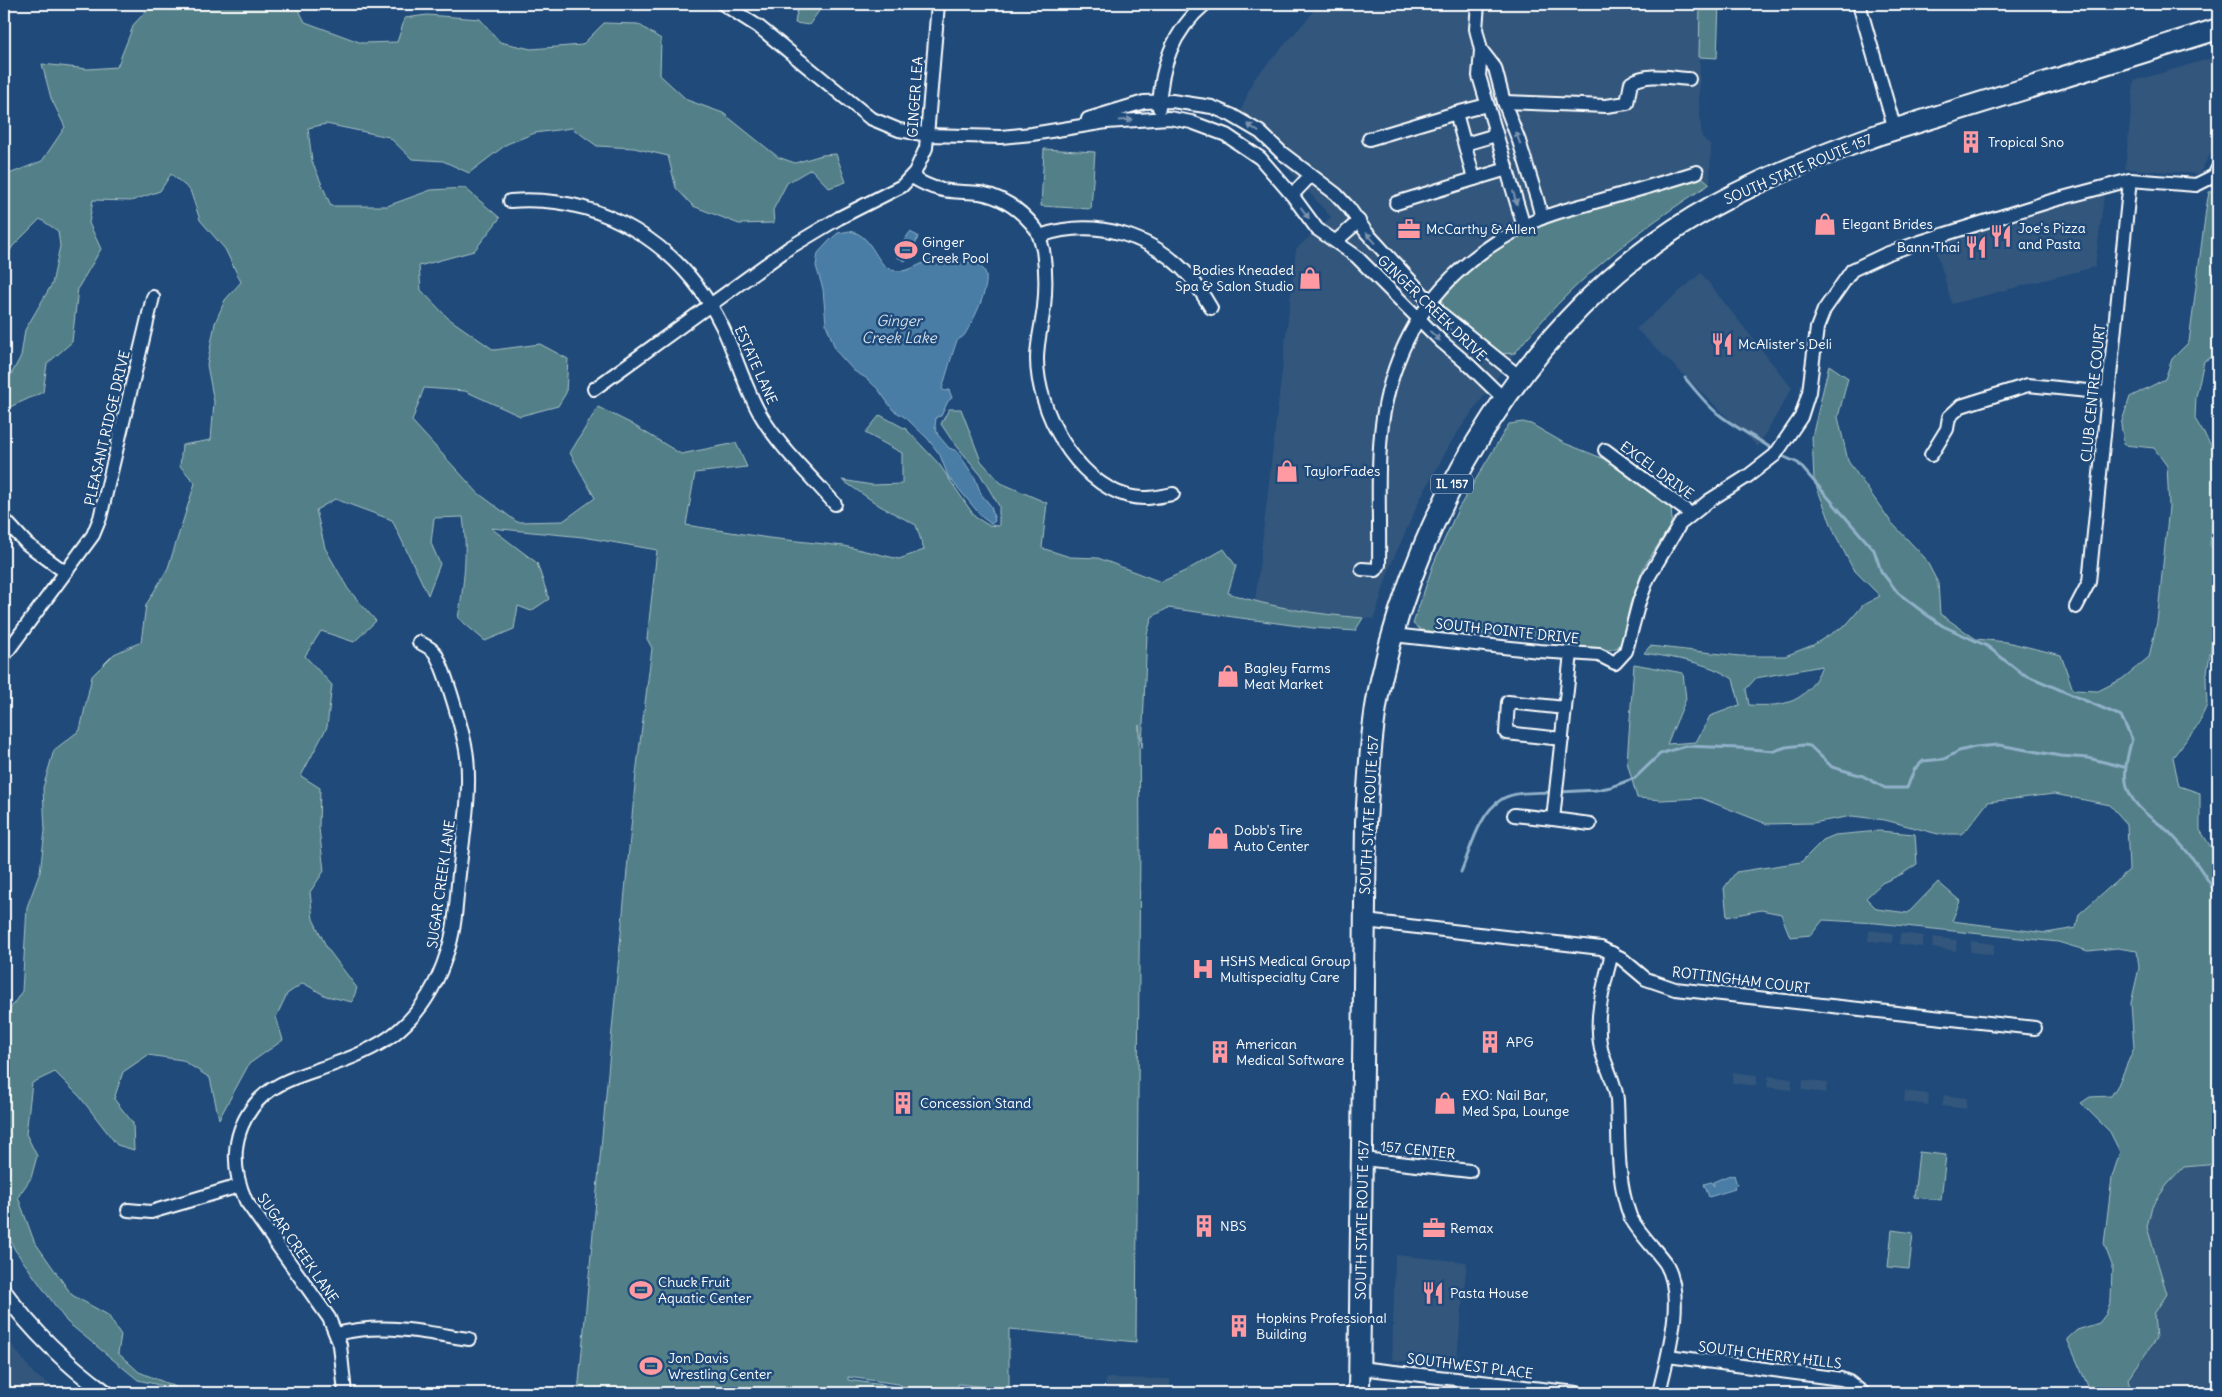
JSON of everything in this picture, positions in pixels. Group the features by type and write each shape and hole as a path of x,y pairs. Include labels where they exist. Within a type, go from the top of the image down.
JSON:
{"main road":[{"name":"SOUTH STATE ROUTE 157","path":"1359,1393 1366,822 1372,732 1381,680 1414,568 1451,486 1475,444 1520,378 1578,310 1617,272 1692,218 1723,200 1835,150 2218,29"}],"street":[{"name":"GINGER CREEK DRIVE","path":"723,4 759,27 870,118 899,130 928,135 1001,137 1106,122 1159,118 1191,122 1226,135 1260,158 1292,195 1317,229 1356,256 1418,319 1505,400"},
{"name":"GINGER LEA","path":"912,177 922,161 928,135 937,10 928,4"},
{"path":"1159,118 1164,62 1172,44 1191,16 1205,4"},
{"path":"1478,4 1476,29 1481,50 1478,69 1524,227"},
{"path":"1859,4 1895,130"},
{"path":"1481,50 1495,68 1504,102 1519,141 1542,218"},
{"path":"1504,102 1606,106 1627,103 1631,83 1636,79 1647,77 1689,79"},
{"name":"GINGER CREEK DRIVE","path":"1060,129 1113,110 1144,102 1192,102 1231,115 1260,132 1336,194 1366,232 1429,302 1520,378"},
{"path":"1369,139 1487,105"},
{"path":"1456,113 1474,179"},
{"path":"1465,144 1494,129 1509,117"},
{"path":"1692,514 1775,455 1792,432 1801,417 1808,392 1817,328 1824,310 1852,270 1886,254 2051,201 2130,180 2196,185 2214,176 2218,168"},
{"path":"1396,202 1507,169"},
{"path":"1362,569 1376,570 1379,564 1380,452 1388,389 1398,357 1429,302 1465,264 1488,247 1542,218 1697,172"},
{"path":"1292,195 1311,175"},
{"path":"594,389 804,238 897,190 912,177 937,189 980,193 1007,202 1027,218 1040,236 1046,283 1044,309 1037,343 1037,361 1044,400 1059,434 1076,460 1089,472 1120,492 1128,496 1149,498 1173,494"},
{"name":"CLUB CENTRE COURT","path":"2076,606 2089,582 2130,180"},
{"name":"ESTATE LANE","path":"510,201 543,200 577,207 609,217 637,230 673,257 710,304 730,343 750,394 761,415 787,451 835,504"},
{"path":"1336,241 1359,221"},
{"path":"1040,236 1055,230 1090,227 1108,230 1133,238 1164,254 1180,267 1192,280 1211,308"},
{"name":"PLEASANT RIDGE DRIVE","path":"4,656 93,535 104,508 153,296"},
{"path":"1931,455 1947,429 1949,417 1961,406 2028,385 2108,393"},
{"name":"EXCEL DRIVE","path":"1604,450 1692,514"},
{"name":"SOUTH POINTE DRIVE","path":"1393,634 1599,655 1615,663 1626,652 1639,602 1648,578 1680,524 1692,514"},
{"path":"4,518 27,544 65,572"},
{"name":"SUGAR CREEK LANE","path":"345,1393 343,1361 336,1334 321,1304 246,1201 239,1186 236,1170 236,1146 240,1130 253,1106 272,1088 368,1050 382,1043 400,1029 425,1000 435,984 448,950 453,924 467,806 469,782 467,756 444,675 434,651 419,642"},
{"path":"1553,819 1571,653"},
{"path":"1562,739 1506,733 1508,702 1565,708"},
{"path":"1514,815 1590,824"},
{"name":"ROTTINGHAM COURT","path":"1365,921 1601,948 1612,952 1646,979 1675,989 2035,1028"},
{"path":"1612,952 1598,1023 1602,1050 1617,1097 1620,1178 1630,1218 1657,1249 1671,1273 1674,1299 1668,1356 1659,1393"},
{"name":"157 CENTER","path":"1363,1159 1470,1171"},
{"path":"128,1210 151,1212 239,1186"},
{"path":"4,1292 40,1337 62,1359 106,1393"},
{"path":"336,1334 358,1328 381,1327 469,1339"},
{"name":"SOUTH CHERRY HILLS","path":"1668,1356 1841,1379 1849,1382 1863,1393"},
{"name":"SOUTHWEST PLACE","path":"1360,1368 1577,1393"}],"shaded area":[{"path":"1317,4 1700,4 1701,11 1699,101 1702,137 1711,145 1710,184 1666,211 1604,260 1554,307 1515,353 1453,439 1421,497 1390,567 1374,619 1317,614 1255,602 1296,249 1331,217 1287,168 1260,144 1235,126 1253,80 1310,16"},
{"path":"2218,56 2218,140 2199,174 2125,169 2134,81"},
{"path":"2105,189 2095,267 1952,304 1934,243"},
{"path":"1701,273 1792,388 1758,447 1636,329"},
{"path":"2218,928 2218,1393 2104,1393"},
{"path":"1869,930 1893,933 1892,943 1868,941"},
{"path":"1900,933 1924,936 1922,947 1899,944"},
{"path":"1933,937 1957,940 1956,951 1932,948"},
{"path":"1971,941 1995,944 1993,955 1970,952"},
{"path":"1733,1072 1757,1075 1756,1086 1732,1083"},
{"path":"1768,1076 1792,1079 1791,1090 1767,1087"},
{"path":"1803,1080 1827,1082 1826,1093 1802,1090"},
{"path":"1905,1091 1929,1094 1928,1105 1904,1102"},
{"path":"1944,1095 1967,1098 1966,1109 1942,1106"},
{"path":"1395,1255 1467,1262 1456,1367 1392,1360"},
{"path":"4,1334 34,1374 62,1393 4,1393"},
{"path":"1106,1378 1170,1379 1170,1393 1106,1393"}],"green space":[{"path":"153,4 296,4 305,22 362,43 397,42 405,18 427,15 480,19 500,42 531,49 582,45 604,23 638,24 661,39 660,75 687,100 723,113 778,157 795,163 822,155 836,154 846,182 829,188 811,169 787,183 773,210 774,223 739,224 693,206 676,188 668,156 634,148 597,146 572,128 535,133 507,144 469,173 443,161 412,159 389,137 326,124 308,128 312,161 331,206 387,206 431,190 465,188 500,218 474,251 419,266 421,290 448,318 494,350 540,344 568,359 566,393 558,406 520,416 465,391 424,388 412,421 478,493 517,522 563,521 595,498 570,453 598,407 630,423 681,454 736,443 747,467 695,473 686,525 769,538 844,546 899,559 924,550 916,525 880,506 842,480 872,485 902,484 902,453 865,433 880,415 906,429 939,464 975,517 988,525 999,526 999,506 980,474 941,424 949,409 961,409 981,461 1001,483 1047,503 1042,548 1070,557 1098,558 1161,582 1224,549 1236,566 1228,593 1261,603 1295,610 1363,618 1355,631 1313,628 1168,608 1152,617 1147,634 1142,748 1139,725 1140,845 1136,1342 1009,1329 1009,1393 985,1393 985,1387 958,1384 957,1393 915,1393 898,1384 848,1377 848,1380 897,1387 910,1393 578,1393 636,774 652,648 647,639 657,550 583,537 491,528 537,563 549,599 531,611 518,606 514,629 485,641 458,618 465,568 463,517 434,518 431,543 440,564 428,595 392,520 335,499 316,510 325,548 348,589 376,621 354,642 321,631 305,656 332,685 327,727 301,776 320,788 319,828 324,871 310,892 313,919 327,948 357,988 352,1002 326,996 303,983 287,994 276,1017 283,1040 249,1064 219,1119 210,1078 182,1060 148,1055 123,1072 114,1099 133,1123 134,1150 117,1145 80,1097 55,1072 32,1083 26,1134 37,1156 31,1178 18,1197 34,1241 72,1295 108,1315 121,1335 118,1353 139,1372 176,1387 138,1380 67,1322 15,1250 4,1228 4,1014 8,1012 22,991 27,907 40,872 45,831 43,788 54,750 80,730 92,676 114,654 141,642 146,605 168,568 195,483 180,466 182,445 211,440 214,402 207,365 215,323 225,300 241,282 225,249 200,220 190,190 171,174 160,191 131,201 93,200 89,223 101,249 78,288 72,342 47,364 43,392 10,407 4,401 4,388 21,356 25,330 52,284 60,246 58,231 40,219 13,246 4,260 4,176 42,161 65,127 51,98 42,64 88,69 117,67 134,24"},
{"path":"798,4 824,4 809,25 795,23"},
{"path":"1700,4 1719,4 1717,58 1699,57"},
{"path":"1044,149 1095,152 1091,209 1041,206"},
{"path":"1702,177 1710,184 1656,220 1605,260 1558,304 1515,353 1498,354 1446,310 1441,300 1465,272 1488,253 1516,237 1551,221"},
{"path":"2218,190 2218,211 2211,259 2215,281 2218,283 2218,309 2215,316 2218,318 2218,354 2204,361 2196,397 2195,419 2214,450 2214,503 2210,546 2218,551 2218,606 2206,679 2207,705 2198,725 2173,757 2179,786 2200,793 2200,830 2218,858 2218,1164 2184,1167 2167,1185 2152,1206 2147,1227 2167,1294 2154,1314 2156,1339 2128,1379 2131,1393 2091,1393 2067,1339 2077,1330 2099,1323 2106,1314 2111,1300 2112,1265 2104,1244 2112,1177 2120,1152 2110,1132 2081,1103 2090,1097 2111,1096 2118,1085 2134,1048 2131,1003 2139,968 2137,951 2117,948 2088,951 2058,942 1876,923 1823,920 1811,935 1790,937 1781,914 1761,910 1727,917 1724,888 1736,872 1801,862 1823,840 1835,835 1879,831 1915,834 1917,864 1902,874 1882,883 1866,898 1877,909 1908,913 1938,882 1960,901 1952,921 2046,933 2076,928 2079,914 2129,870 2127,824 2110,805 2054,794 1988,802 1961,834 1938,834 1885,820 1852,816 1813,823 1767,824 1701,798 1662,800 1637,798 1627,762 1634,664 1683,673 1686,699 1667,744 1696,742 1710,716 1740,705 1733,679 1713,668 1679,659 1644,653 1650,646 1740,656 1785,656 1813,645 1847,624 1863,605 1880,596 1853,569 1835,534 1814,480 1812,437 1829,365 1848,378 1838,417 1848,461 1891,522 1925,558 1938,583 1940,614 1976,639 2007,642 2061,655 2073,690 2098,691 2122,679 2149,657 2157,622 2169,507 2167,466 2154,448 2124,445 2121,424 2130,397 2165,379 2172,359 2189,342 2209,192","holes":["1822,666 1809,688 1794,700 1774,705 1749,705 1746,689 1756,678"]},
{"path":"1523,422 1531,424 1564,443 1607,460 1671,508 1672,520 1670,526 1644,567 1630,604 1623,639 1618,647 1611,650 1590,649 1566,642 1483,634 1472,637 1421,630 1413,624 1433,565 1458,509 1509,424"},
{"path":"1919,1152 1946,1155 1941,1200 1914,1197"},
{"path":"1892,1230 1913,1233 1909,1269 1888,1267"}],"water":[{"name":"Ginger Creek Lake","path":"850,231 859,234 865,239 879,259 889,269 903,271 930,260 941,259 948,262 976,264 984,270 986,283 981,302 965,334 957,341 942,389 945,391 949,390 952,398 948,401 941,416 936,417 935,427 938,435 949,448 957,451 975,478 981,494 991,506 995,521 991,524 982,517 948,476 940,455 928,439 906,418 893,410 878,389 866,378 854,371 836,351 826,324 823,289 816,266 818,253 830,240 838,233"},
{"name":"Ginger Creek Pool","path":"910,232 918,236 915,246 905,261 897,257 901,245"},
{"path":"1734,1175 1737,1185 1734,1186 1735,1189 1709,1197 1704,1184 1711,1182 1714,1186 1713,1182"}],"waterway":[{"path":"1685,378 1717,413 1775,451"},
{"path":"1780,455 1798,463 1874,550 1881,571 1898,593 1943,626 1987,646 2021,673 2121,716 2132,739 2126,768 2127,786 2130,794 2135,803 2149,817 2167,830 2184,848 2203,872 2218,898"},
{"path":"1560,792 1596,790 1611,787 1635,778 1660,754 1685,746 1774,751 1786,747 1810,746 1832,767 1863,776 1885,788 1907,788 1914,770 1923,761 1944,759 1959,751 1975,747 1999,745 2060,756 2088,758 2124,767"},
{"path":"1461,872 1477,832 1487,813 1494,805 1508,796 1552,792"}],"place":[{"name":"Tropical Sno","path":"1971,142"},
{"name":"Elegant Brides","path":"1825,224"},
{"name":"McCarthy & Allen","path":"1409,229"},
{"name":"Joe's Pizza and Pasta","path":"2001,236"},
{"name":"Bann Thai","path":"1976,247"},
{"name":"Ginger Creek Pool","path":"906,250"},
{"name":"Bodies Kneaded Spa & Salon Studio","path":"1310,278"},
{"name":"McAlister's Deli","path":"1722,344"},
{"name":"TaylorFades","path":"1287,471"},
{"name":"Bagley Farms Meat Market","path":"1228,676"},
{"name":"Dobb's Tire Auto Center","path":"1218,838"},
{"name":"HSHS Medical Group Multispecialty Care","path":"1203,969"},
{"name":"APG","path":"1490,1042"},
{"name":"American Medical Software","path":"1220,1052"},
{"name":"Concession Stand","path":"903,1103"},
{"name":"EXO: Nail Bar, Med Spa, Lounge","path":"1445,1103"},
{"name":"NBS","path":"1204,1226"},
{"name":"Remax","path":"1434,1228"},
{"name":"Chuck Fruit Aquatic Center","path":"641,1290"},
{"name":"Pasta House","path":"1433,1293"},
{"name":"Hopkins Professional Building","path":"1239,1326"},
{"name":"Jon Davis Wrestling Center","path":"651,1366"}]}
